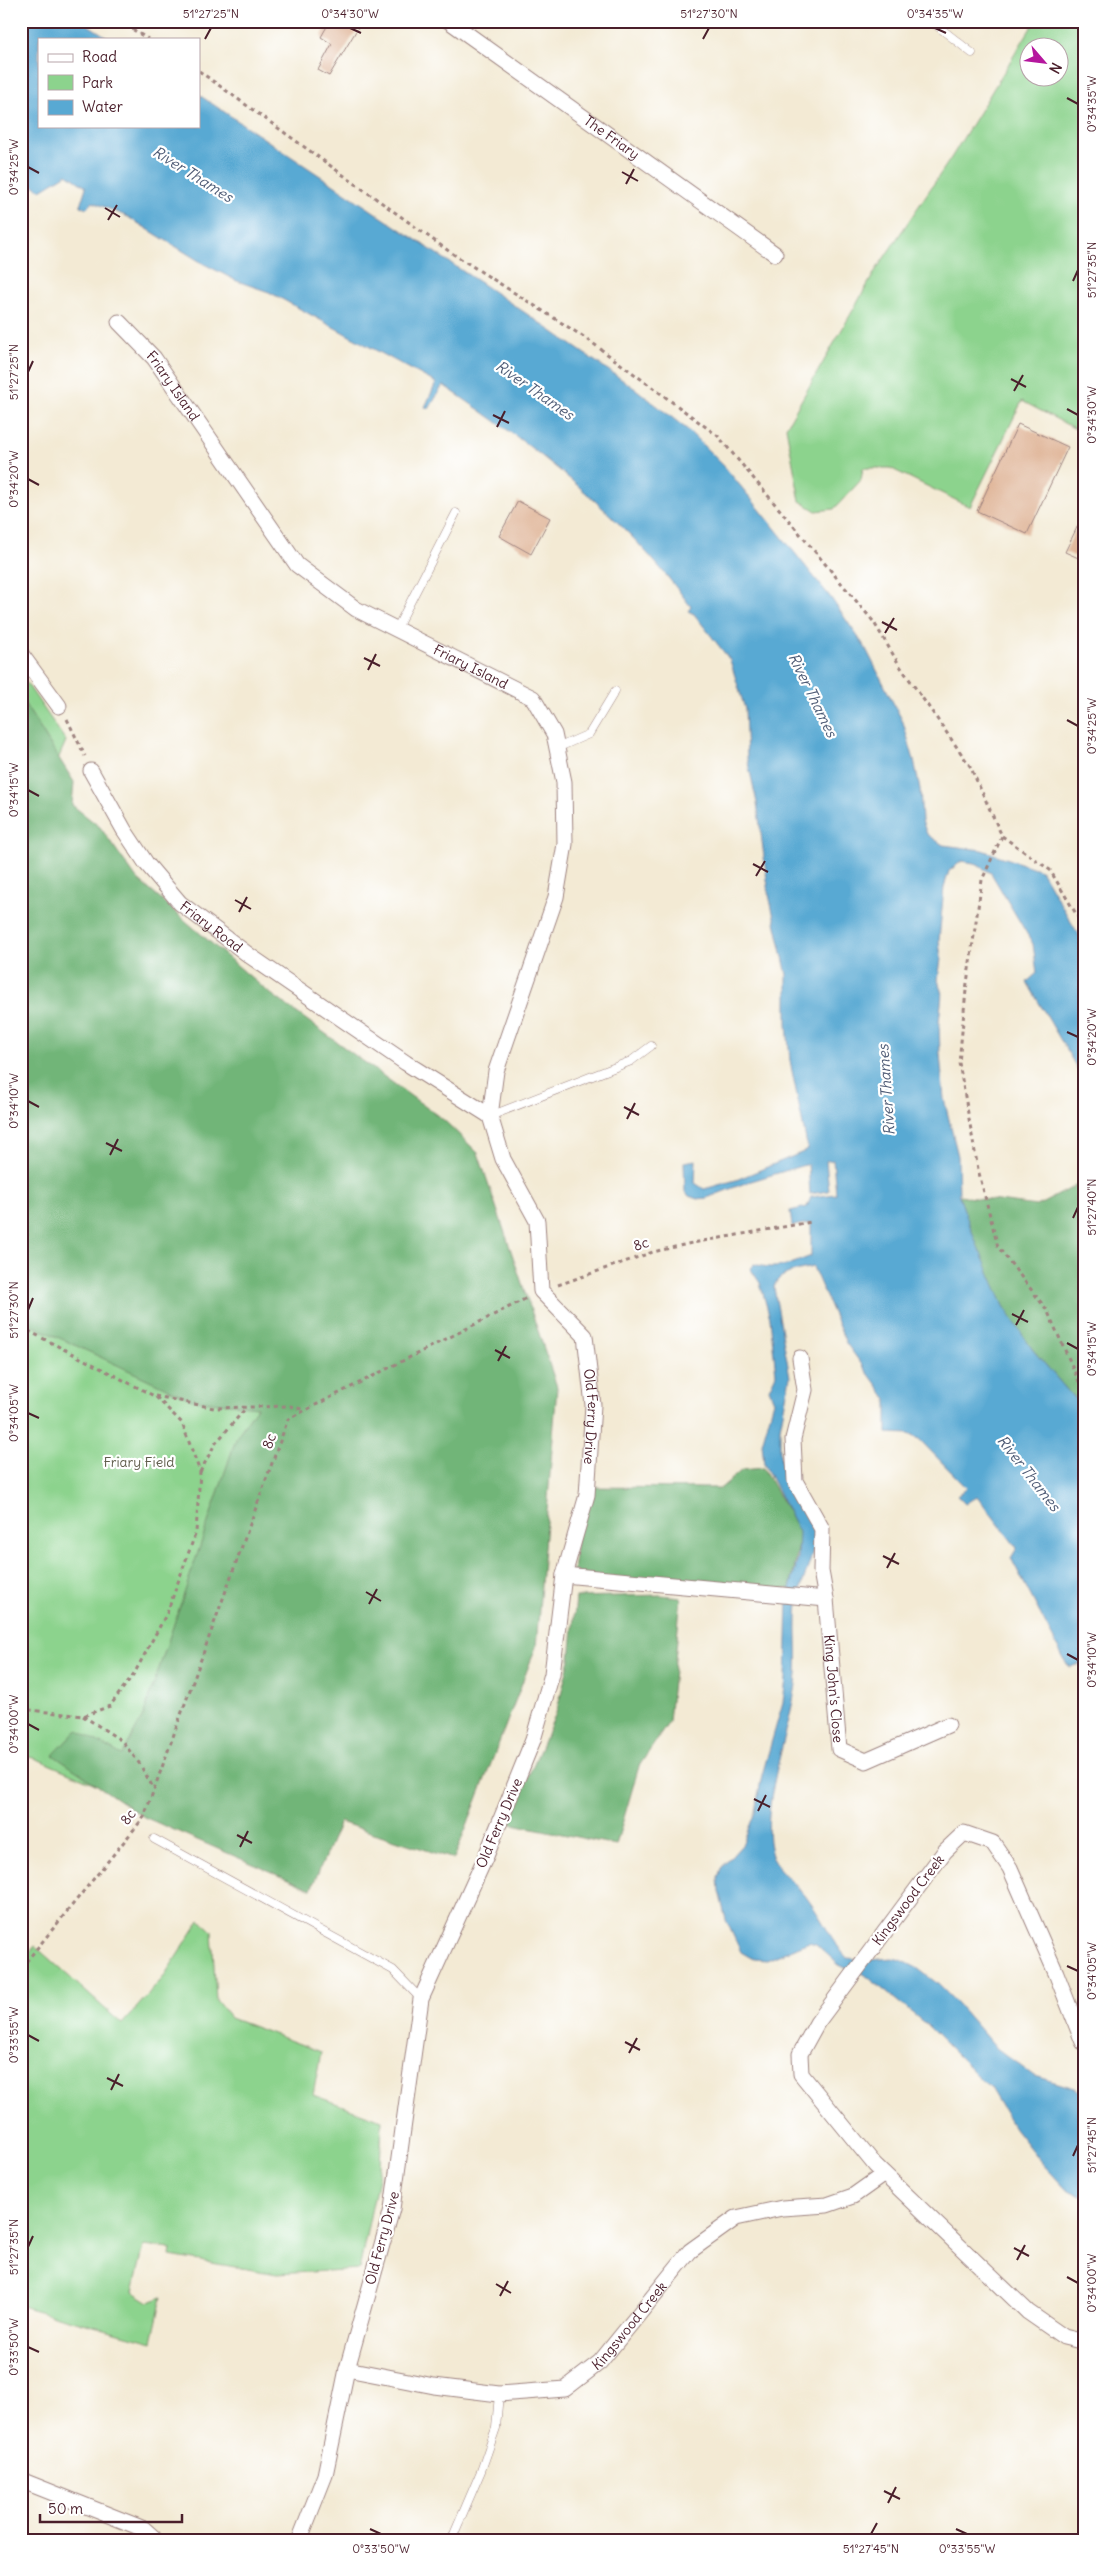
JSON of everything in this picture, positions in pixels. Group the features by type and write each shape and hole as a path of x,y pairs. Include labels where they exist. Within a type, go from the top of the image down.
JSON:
{"street":[{"name":"The Friary","path":"449,21 635,156 776,254"},
{"name":"Friary Island","path":"119,322 154,358 297,564 356,609 533,698 554,734 564,782 565,844 556,897 496,1071 490,1116"},
{"path":"21,654 59,706"},
{"name":"Friary Road","path":"91,770 124,830 146,863 180,903 250,956 398,1058 490,1116"},
{"path":"490,1116 503,1159 537,1222 541,1291"},
{"name":"Old Ferry Drive","path":"299,2541 325,2475 347,2369 392,2209 421,1999 486,1856 533,1740 552,1674 564,1575 587,1495 593,1405 585,1336 541,1291"},
{"name":"King John's Close","path":"800,1358 805,1390 793,1439 795,1481 822,1528 821,1571 826,1598 839,1749 866,1761 948,1725"},
{"path":"564,1575 826,1598"},
{"name":"Kingswood Creek","path":"1083,2042 1056,1973 1010,1868 993,1843 964,1833 945,1851 850,1977 817,2022 800,2054 801,2074 884,2174 1028,2312 1064,2337 1085,2342"},
{"name":"Kingswood Creek","path":"347,2369 434,2386 498,2394 565,2389 600,2362 690,2251 736,2218 782,2208 827,2205 853,2196 884,2174"},
{"path":"22,2480 144,2529 154,2538 154,2541"}],"lane":[{"path":"931,21 972,53"},
{"path":"396,630 456,513"},
{"path":"557,748 589,734 616,691"},
{"path":"490,1116 631,1061 651,1046"},
{"path":"154,1839 393,1970 421,1999"},
{"path":"451,2541 481,2472 496,2428 498,2394"}],"path":[{"path":"119,21 146,38"},
{"path":"200,72 450,252 587,339 718,436 873,621 900,666 970,766 1002,836 1050,870 1085,929"},
{"path":"59,706 91,770"},
{"path":"1002,836 982,880 966,990 959,1063 978,1170 998,1247 1047,1310 1085,1394"},
{"name":"8c","path":"21,1968 144,1817 288,1419 541,1291 652,1252 811,1222"},
{"path":"21,1327 155,1396 214,1408 290,1406 306,1410"},
{"path":"83,1716 110,1706 135,1672 166,1613 196,1532 200,1472 182,1423 155,1396"},
{"path":"200,1472 216,1444 245,1408"},
{"path":"21,1698 28,1710"},
{"path":"21,1709 83,1716 122,1741 139,1763 154,1790"}],"green space":[{"path":"1035,21 1085,21 1085,434 1022,401 970,507 890,468 863,468 861,480 834,509 816,511 800,501 786,427 876,270 951,158 1018,49 1018,88 1068,88 1068,38 1025,38"},
{"path":"21,675 66,741 21,844"},
{"path":"21,698 74,782 72,805 100,827 137,879 267,991 445,1121 478,1153 557,1387 536,1647 454,1859 340,1822 311,1889 144,1817 53,1755 77,1730 122,1755 143,1716 237,1436 257,1407 192,1400 21,1320"},
{"path":"1085,1181 1085,1411 1041,1360 1011,1320 996,1292 959,1196 1037,1206"},
{"name":"Friary Field","path":"21,1279 289,1400 137,1802 37,1759 21,1755"},
{"path":"763,1468 801,1534 790,1589 597,1584 594,1588 574,1583 573,1571 583,1487 721,1488 742,1470"},
{"path":"661,1595 681,1597 669,1722 639,1766 616,1845 508,1823 556,1713 570,1659 576,1597"},
{"path":"200,1920 212,1931 216,2000 230,2018 321,2052 313,2095 382,2120 380,2169 359,2269 277,2274 170,2256 171,2249 144,2246 133,2292 149,2302 162,2297 152,2342 21,2306 21,1962 35,1946 122,2024 162,1979"}],"water":[{"name":"River Thames","path":"21,21 82,21 108,38 38,38 38,128 200,128 200,96 527,314 637,390 688,430 724,466 831,598 865,647 903,722 914,760 920,789 922,821 927,834 943,845 982,850 1041,870 1085,946 1085,1082 1027,982 1037,973 1033,944 991,873 974,863 962,861 949,871 944,887 939,940 941,959 938,980 942,994 939,1022 944,1099 958,1156 959,1196 976,1242 1004,1306 1032,1349 1085,1411 1085,1675 1080,1663 1071,1667 1067,1665 1011,1558 1017,1548 977,1496 965,1504 957,1496 967,1488 919,1439 909,1434 887,1433 887,1399 846,1343 813,1267 795,1271 784,1276 779,1279 774,1288 790,1377 780,1428 780,1456 784,1473 813,1528 814,1537 812,1555 799,1597 796,1684 771,1797 769,1841 776,1863 807,1898 847,1958 870,1960 892,1958 917,1968 938,1984 955,2001 995,2047 1034,2076 1075,2088 1085,2095 1085,2198 1065,2188 1040,2161 1014,2128 990,2088 928,2026 864,1974 840,1966 816,1944 809,1942 767,1960 753,1959 741,1952 726,1920 719,1891 718,1877 722,1867 742,1845 755,1812 762,1775 783,1702 786,1679 788,1596 798,1558 799,1532 764,1464 762,1443 774,1401 769,1389 776,1374 770,1318 760,1283 750,1268 754,1264 770,1267 783,1266 811,1256 811,1223 792,1226 790,1211 807,1207 811,1197 836,1194 833,1160 826,1161 829,1191 810,1194 808,1164 748,1182 707,1198 697,1199 685,1192 684,1162 696,1160 695,1183 704,1189 736,1180 808,1150 790,1061 787,1024 787,975 769,895 757,803 747,758 745,709 730,660 694,614 688,611 691,607 665,574 608,513 577,485 512,433 443,385 429,409 425,407 436,383 269,292 237,281 204,264 128,217 93,202 87,208 80,206 86,187 67,174 41,190 21,178"}],"building":[{"path":"330,21 362,21 329,76 318,70 332,44 321,37"},
{"path":"1018,424 1068,447 1027,534 977,511"},
{"path":"518,501 550,518 531,554 499,536"},
{"path":"1085,511 1085,561 1065,552"}]}
